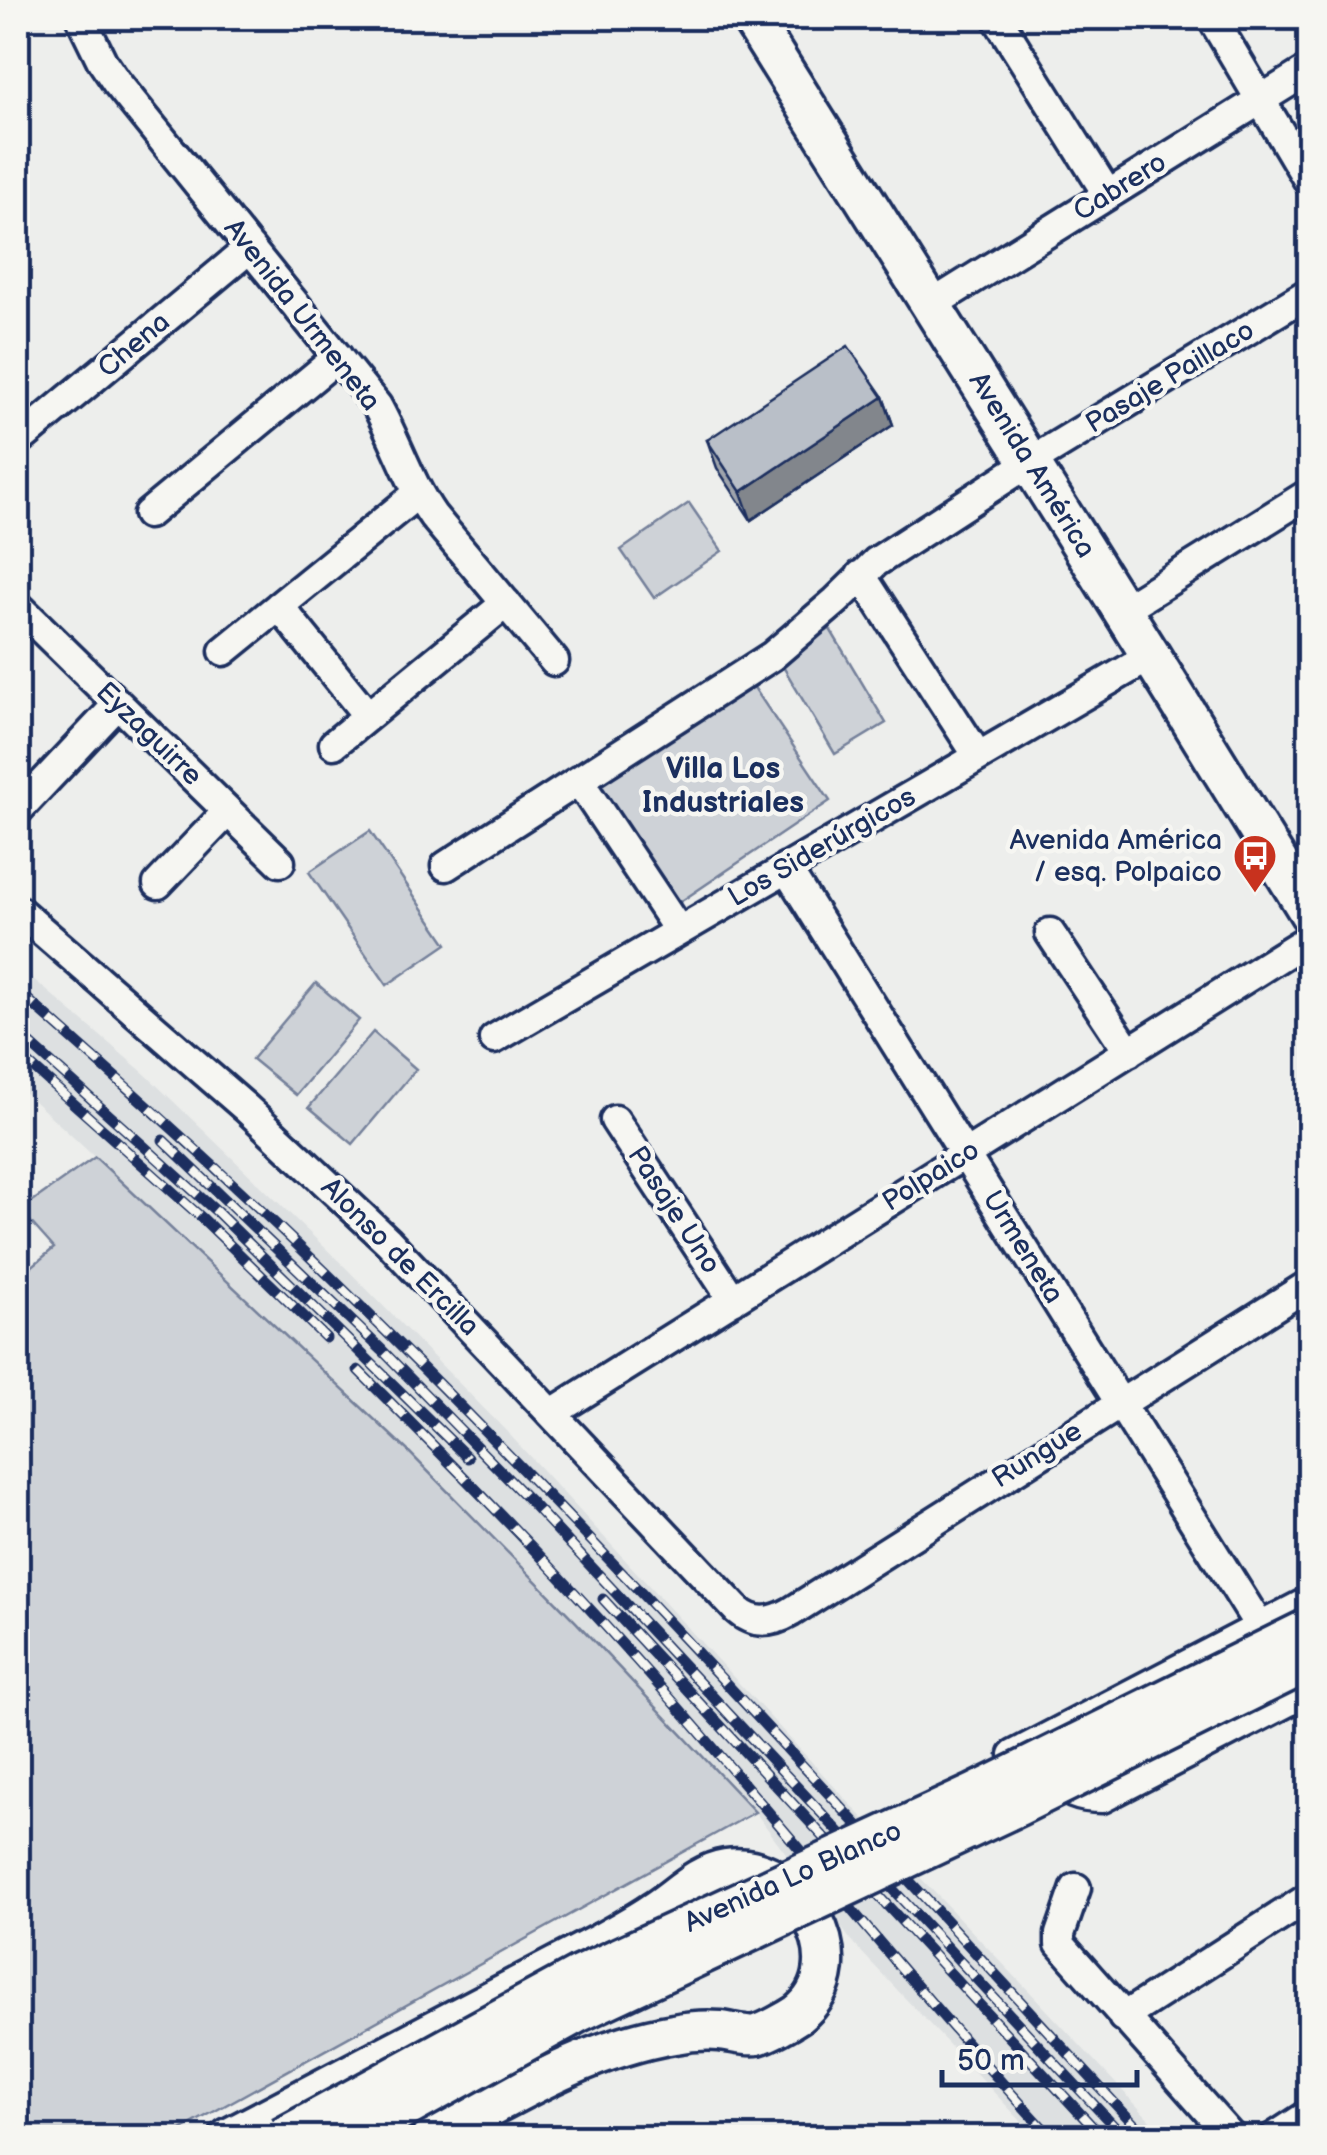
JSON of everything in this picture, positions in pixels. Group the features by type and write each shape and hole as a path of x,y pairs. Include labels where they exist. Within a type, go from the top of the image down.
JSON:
{"main road":[{"name":"Avenida América","path":"751,18 1310,914"},
{"name":"Avenida Lo Blanco","path":"282,2138 596,1968 943,1808 1310,1628"},
{"name":"Avenida Lo Blanco","path":"351,2138 577,2013 684,1961 948,1840 1308,1688"},
{"path":"228,2138 603,1942 717,1871 742,1868 772,1877 795,1894 817,1926 826,1960 822,1981 810,2001 788,2020 757,2035 714,2031 674,2034 604,2052 432,2138"}],"street":[{"name":"Avenida Urmeneta","path":"81,18 118,83 377,406 417,494 433,516 554,661"},
{"path":"997,18 1108,195"},
{"path":"1212,18 1310,183"},
{"name":"Cabrero","path":"931,305 1310,69"},
{"name":"Chena","path":"18,441 250,248"},
{"name":"Pasaje Paillaco","path":"446,866 772,656 876,562 1030,462 1310,292"},
{"path":"148,514 338,357"},
{"path":"224,650 417,494"},
{"path":"1122,610 1305,505"},
{"path":"862,574 978,756"},
{"path":"334,744 506,603"},
{"path":"279,606 368,716"},
{"name":"Eyzaguirre","path":"22,618 118,704 280,862"},
{"name":"Los Siderúrgicos","path":"494,1039 1151,656"},
{"path":"18,810 118,704"},
{"path":"579,781 679,931"},
{"path":"158,884 228,811"},
{"name":"Urmeneta","path":"786,868 1260,1626"},
{"name":"Alonso de Ercilla","path":"18,910 388,1241 737,1610 763,1622"},
{"path":"1050,933 1128,1052"},
{"name":"Polpaico","path":"552,1413 1310,938"},
{"name":"Pasaje Uno","path":"615,1120 733,1300"},
{"name":"Rungue","path":"763,1622 791,1612 1310,1284"},
{"path":"968,1779 1310,1601"},
{"path":"1050,1736 1045,1763 1060,1787 1073,1795 1102,1798 1308,1688"},
{"path":"1076,1888 1060,1944 1232,2138"},
{"path":"1123,2018 1310,1897"},
{"path":"1273,2138 1310,2114"}],"shaded area":[{"path":"689,503 722,551 654,598 621,550"},
{"path":"830,629 886,723 835,754 779,660"},
{"path":"747,677 830,801 677,904 594,780"},
{"path":"370,831 447,944 387,985 309,872"},
{"path":"18,966 144,1073 345,1267 509,1434 866,1821 1166,2137 1036,2137 853,1943 755,1812 487,1529 328,1374 18,1086"},
{"path":"316,983 359,1020 296,1095 252,1059"},
{"path":"373,1032 416,1069 353,1144 309,1107"},
{"path":"95,1157 408,1451 755,1812 168,2137 18,2137 18,1278 54,1248 20,1210"}],"building":[{"path":"848,346 883,397 741,492 707,440"}],"railway":[{"path":"18,991 275,1224 526,1472 1147,2138"},
{"path":"18,1033 217,1212 468,1458"},
{"path":"18,1054 201,1217 326,1338"},
{"path":"163,1140 382,1350 528,1499 1125,2138"},
{"path":"358,1370 633,1656 1052,2138"},
{"path":"603,1599 1103,2138"}],"place":[{"name":"Avenida América / esq. Polpaico","path":"1255,894"}],"district":[{"name":"Villa Los Industriales","path":"723,786"}]}
